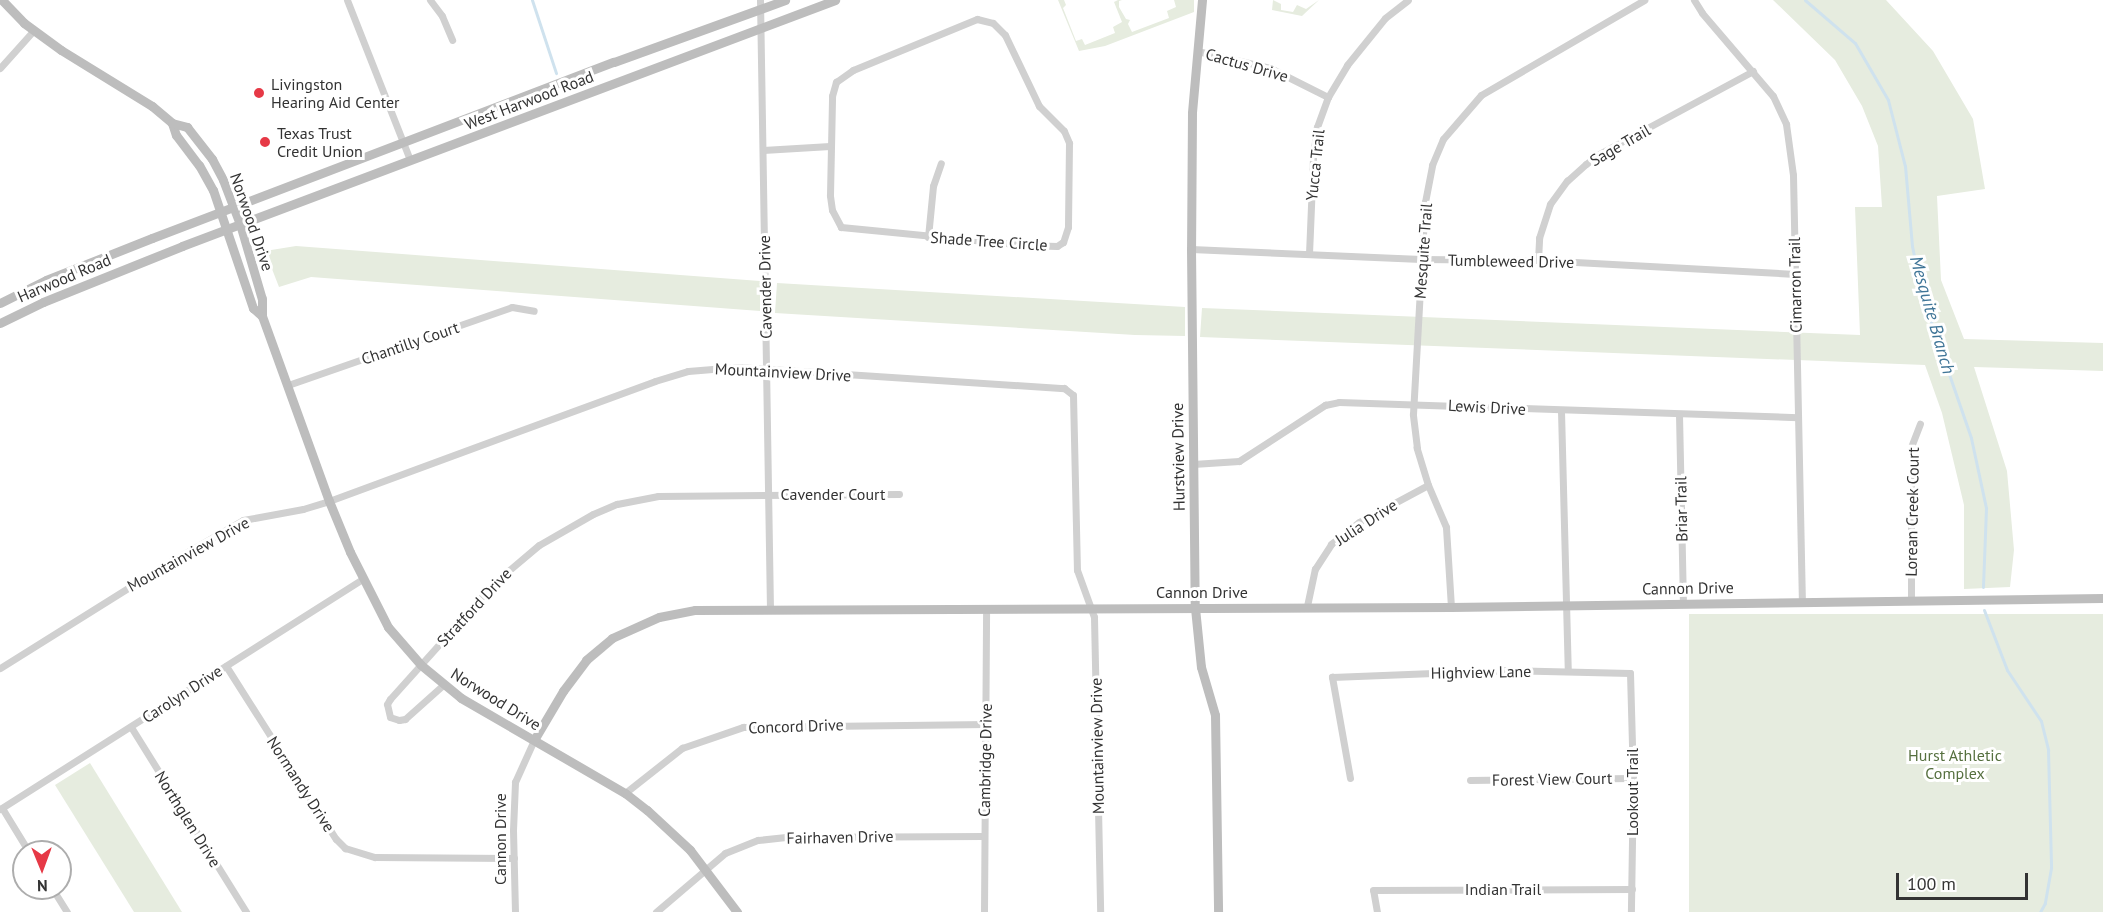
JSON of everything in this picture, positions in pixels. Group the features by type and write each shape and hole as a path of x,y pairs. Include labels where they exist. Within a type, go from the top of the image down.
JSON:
{"main road":[{"name":"Norwood Drive","path":"2,0 34,30 93,72 152,106 172,123 187,127 212,159 226,211 233,226 253,308 262,316"},
{"name":"West Harwood Road","path":"226,211 760,5 785,0"},
{"name":"West Harwood Road","path":"233,226 835,0"},
{"name":"Hurstview Drive","path":"1202,0 1192,113 1191,249 1195,608 1199,655 1215,715 1218,912"},
{"name":"Norwood Drive","path":"172,123 176,135 208,182 233,226 262,299 262,316 329,501 363,579 388,627 421,665 443,685 625,793 674,833 706,870 737,912"},
{"name":"Harwood Road","path":"0,303 46,280 226,211"},
{"name":"Harwood Road","path":"0,323 42,302 233,226"},
{"name":"Cannon Drive","path":"534,740 562,690 586,660 612,638 635,625 658,617 695,610 1450,607 2103,598"}],"street":[{"path":"348,0 411,160"},
{"path":"430,0 442,16 452,40"},
{"name":"Yucca Trail","path":"1309,254 1313,158 1317,127 1328,97 1347,65 1385,18 1408,0"},
{"name":"Mesquite Trail","path":"1450,607 1446,526 1428,485 1417,448 1414,403 1425,202 1432,165 1443,139 1481,95 1644,0"},
{"name":"Cimarron Trail","path":"1694,0 1702,13 1773,96 1786,123 1793,175 1802,602"},
{"name":"Cavender Drive","path":"760,5 770,610"},
{"name":"Shade Tree Circle","path":"988,20 999,28 1011,46 1039,106 1064,130 1067,137 1067,235 1057,246 928,237 841,227 832,210 830,146 832,96 838,78 853,70 969,22 988,20"},
{"path":"0,68 34,30"},
{"name":"Cactus Drive","path":"1197,51 1270,68 1328,97"},
{"name":"Sage Trail","path":"1538,260 1539,238 1550,204 1563,186 1586,164 1599,154 1753,71"},
{"path":"763,150 830,146"},
{"path":"928,237 933,186 941,163"},
{"name":"Tumbleweed Drive","path":"1191,249 1422,259 1538,260 1795,274"},
{"name":"Chantilly Court","path":"288,385 512,308 534,311"},
{"name":"Mountainview Drive","path":"0,668 168,563 243,520 303,509 329,501 655,381 705,368 766,369 1064,388 1072,392 1077,570 1093,607 1100,912"},
{"name":"Lewis Drive","path":"1193,464 1239,461 1325,405 1354,400 1560,411 1798,417"},
{"path":"1560,411 1568,671"},
{"name":"Briar Trail","path":"1679,414 1683,603"},
{"name":"Lorean Creek Court","path":"1911,601 1911,447 1920,424"},
{"name":"Julia Drive","path":"1307,606 1315,569 1331,544 1359,522 1428,485"},
{"name":"Cavender Court","path":"768,495 899,494"},
{"name":"Stratford Drive","path":"443,685 405,719 390,717 387,704 390,699 495,582 539,545 572,524 617,504 639,499 684,495 768,495"},
{"name":"Carolyn Drive","path":"1,808 363,579"},
{"name":"Cambridge Drive","path":"984,912 986,608"},
{"name":"Normandy Drive","path":"226,666 336,839 345,848 375,857 514,858"},
{"name":"Highview Lane","path":"1350,778 1332,676 1503,670 1630,673"},
{"name":"Lookout Trail","path":"1630,673 1633,778 1631,912"},
{"name":"Concord Drive","path":"625,793 682,748 743,727 987,724"},
{"name":"Northglen Drive","path":"130,727 246,912"},
{"name":"Cannon Drive","path":"515,912 515,782 534,740"},
{"name":"Forest View Court","path":"1470,780 1633,778"},
{"path":"1,808 21,840"},
{"name":"Fairhaven Drive","path":"656,912 725,853 758,840 786,837 983,836"},
{"name":"Indian Trail","path":"1377,912 1373,890 1632,889"}],"green space":[{"path":"1058,0 1064,0 1066,5 1063,8 1076,41 1082,39 1085,45 1115,33 1113,27 1122,22 1114,2 1118,0 1122,0 1119,1 1119,7 1126,19 1130,20 1128,24 1132,32 1169,18 1167,11 1176,7 1174,0 1194,0 1194,12 1105,46 1079,51"},
{"path":"1273,0 1281,4 1281,10 1293,12 1297,5 1306,9 1319,0 1302,16 1272,10"},
{"path":"1773,0 1886,0 1933,51 1973,119 1985,189 1937,196 1941,280 1964,339 2103,343 2103,371 1974,367 2007,471 2014,550 2010,587 1964,589 1964,505 1942,413 1925,365 1200,337 1202,308 1860,335 1855,207 1882,207 1878,146 1862,106 1835,60"},
{"path":"296,246 760,281 760,311 311,277 279,287 265,251"},
{"path":"777,283 1185,307 1185,336 1135,335 775,313"},
{"name":"Hurst Athletic Complex","path":"1689,614 2103,614 2103,912 1689,912"},
{"path":"90,763 182,912 134,912 55,785"}],"waterway":[{"path":"532,0 556,73"},
{"name":"Mesquite Branch","path":"1805,0 1855,43 1888,100 1905,166 1912,246 1923,299 1971,438 1986,508 1983,587"},
{"name":"Mesquite Branch","path":"1984,610 2007,670 2041,721 2048,750 2051,868 2045,903 2040,912"}],"place":[{"name":"Livingston Hearing Aid Center","path":"259,93"},
{"name":"Texas Trust Credit Union","path":"265,142"}]}
